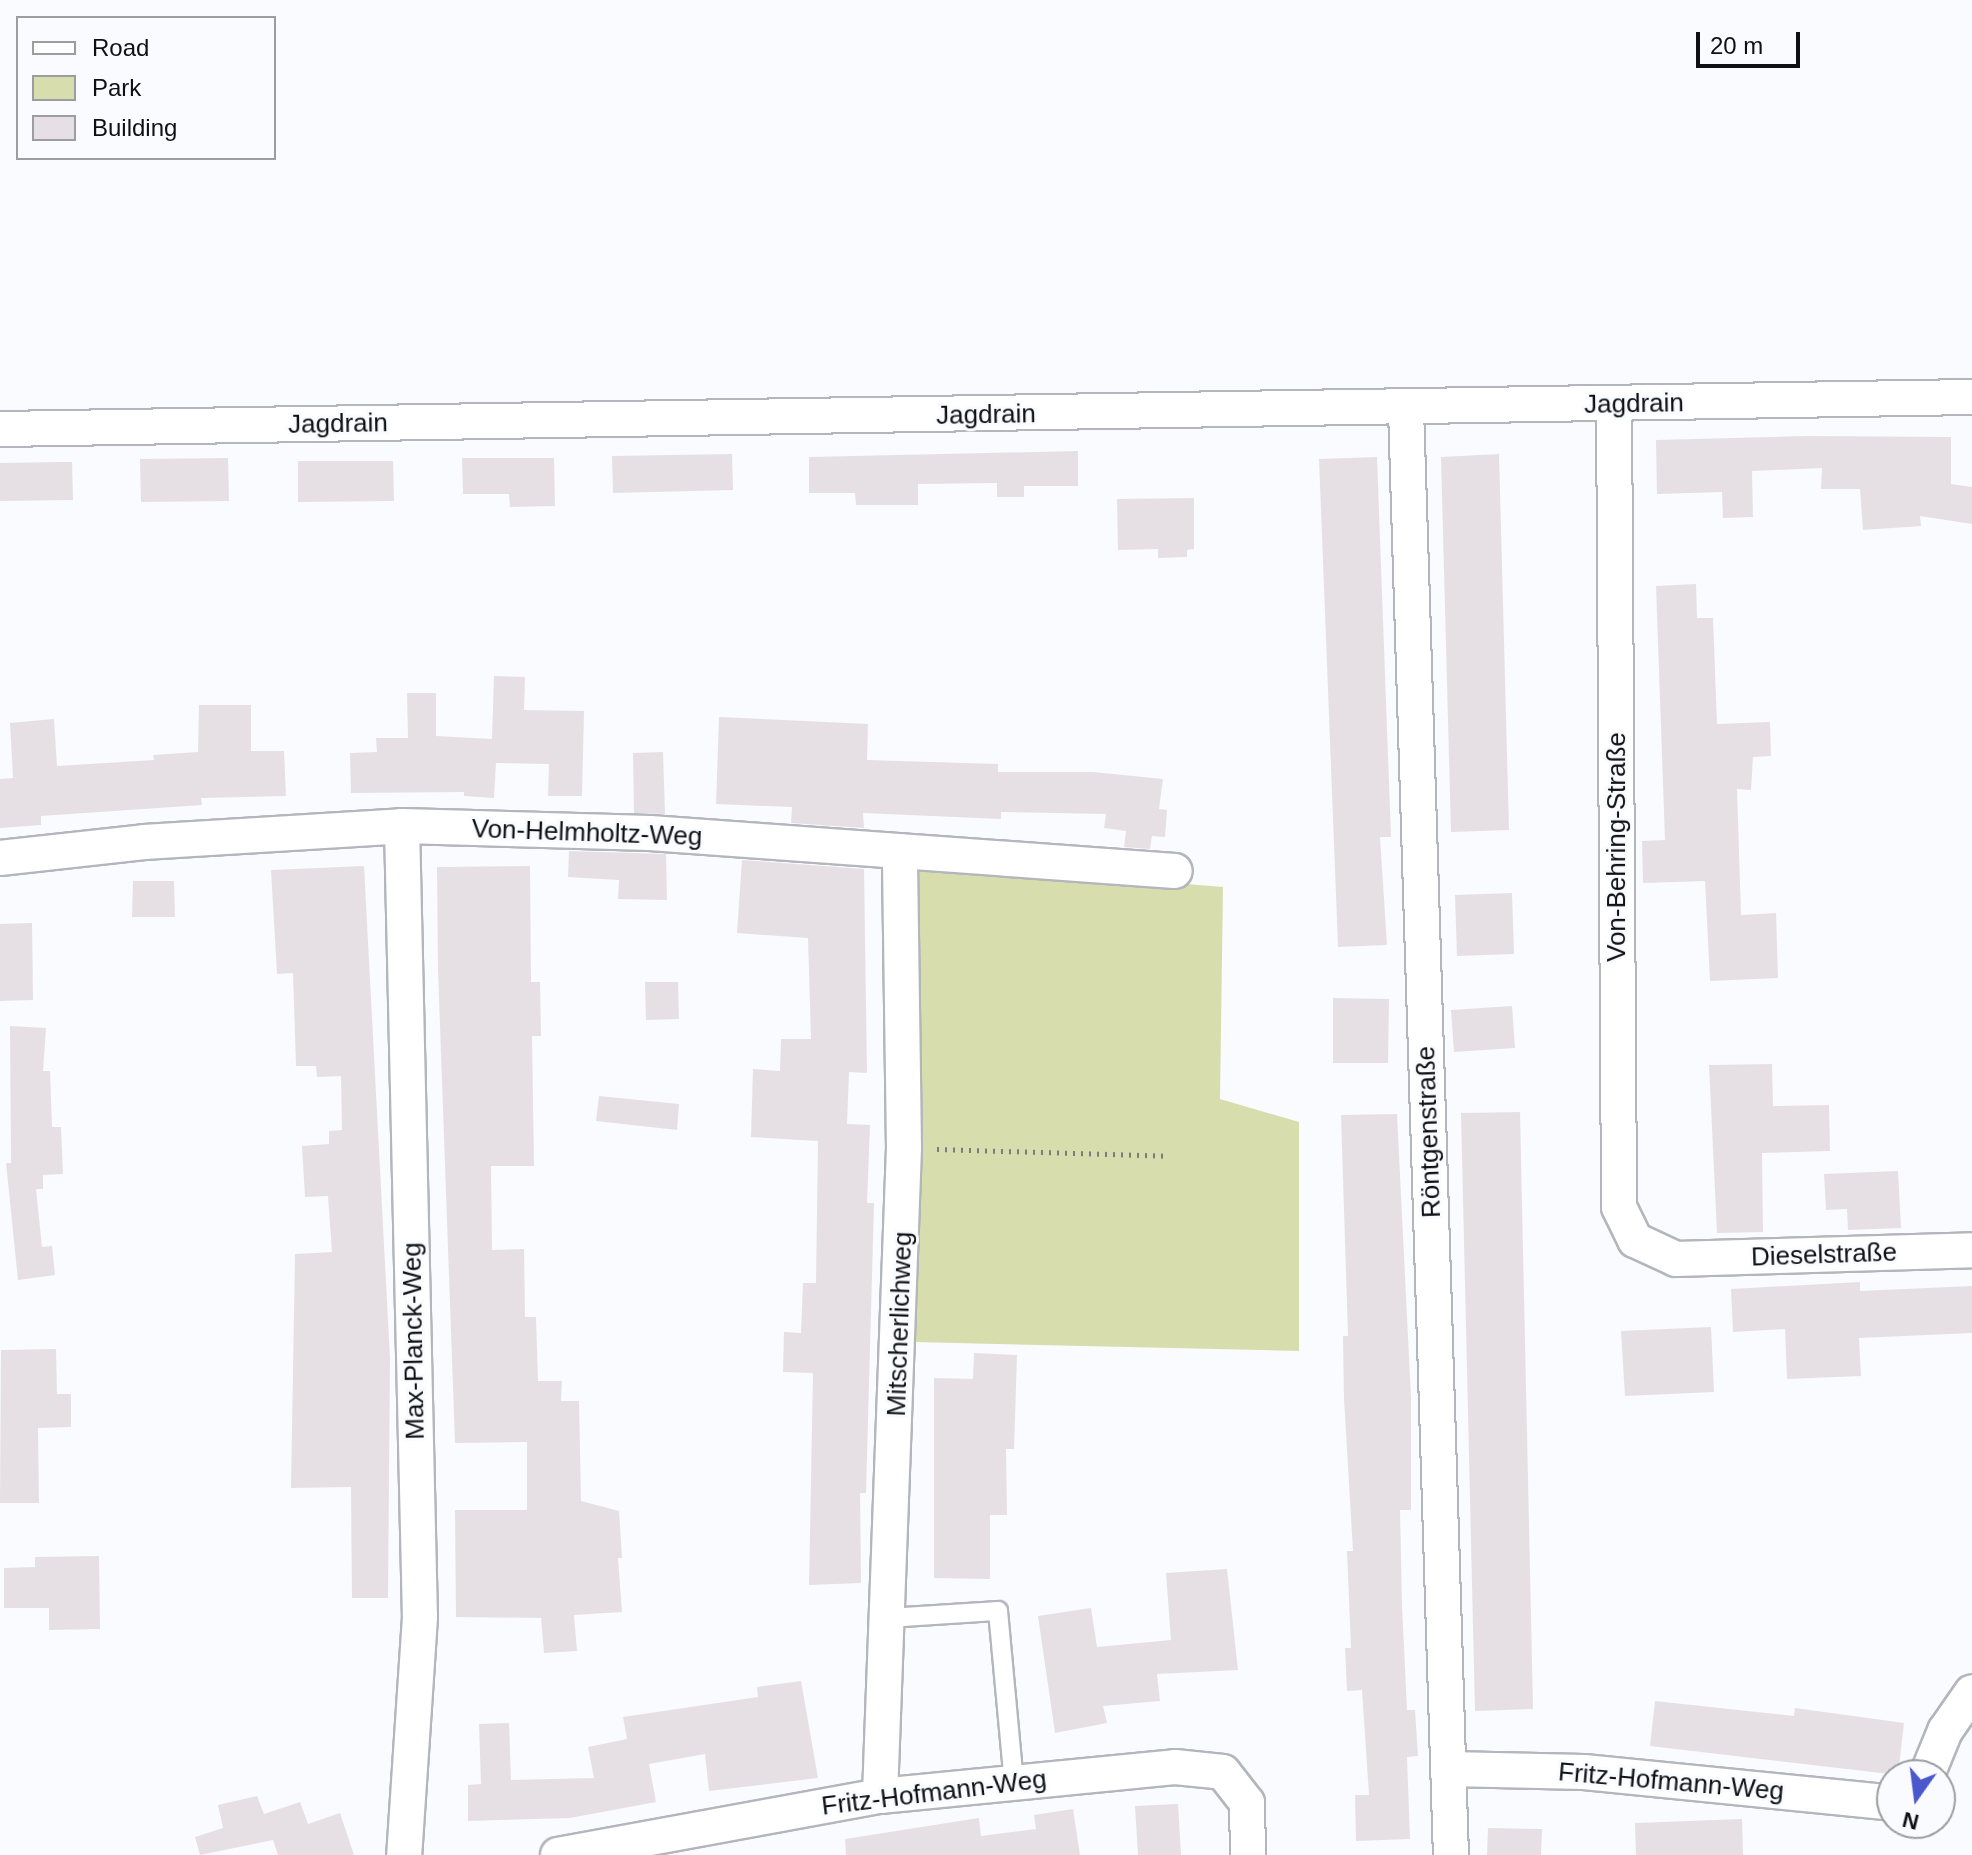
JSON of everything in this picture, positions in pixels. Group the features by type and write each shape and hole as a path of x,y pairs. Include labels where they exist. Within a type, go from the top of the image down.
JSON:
{"street":[{"name":"Jagdrain","path":"0,429 1406,409 1972,397"},
{"name":"Von-Behring-Straße","path":"1614,404 1619,1207 1635,1240 1676,1259"},
{"name":"Röntgenstraße","path":"1406,409 1451,1855"},
{"name":"Von-Helmholtz-Weg","path":"0,858 144,842 402,826 650,833 1175,871"},
{"name":"Max-Planck-Weg","path":"402,826 420,1617 404,1855"},
{"name":"Mitscherlichweg","path":"880,1796 889,1618 904,1148 900,851"},
{"name":"Dieselstraße","path":"1676,1259 1972,1250"},
{"path":"1934,1759 1945,1731 1972,1692"},
{"name":"Fritz-Hofmann-Weg","path":"558,1855 880,1796 1175,1767 1223,1772 1247,1803 1248,1855"},
{"name":"Fritz-Hofmann-Weg","path":"1449,1769 1599,1773 1876,1801"}],"lane":[{"path":"889,1618 998,1611 1014,1783"}],"path":[{"path":"904,1148 1168,1156"}],"green space":[{"path":"914,862 1223,887 1220,1099 1299,1122 1299,1351 914,1342"}],"building":[{"path":"1808,436 1951,437 1951,484 1972,487 1972,524 1920,516 1921,526 1863,530 1860,489 1821,489 1822,468 1752,471 1753,517 1723,518 1722,492 1657,494 1656,440"},
{"path":"1078,451 1078,486 1024,486 1024,497 997,497 997,483 918,484 918,505 856,505 855,493 809,493 809,457"},
{"path":"732,454 733,490 613,493 612,456"},
{"path":"1499,454 1509,830 1451,832 1441,457"},
{"path":"1377,457 1391,837 1380,837 1387,945 1338,947 1319,459"},
{"path":"228,458 229,501 141,502 140,459"},
{"path":"462,458 554,458 555,506 510,507 509,494 463,494"},
{"path":"298,461 393,461 394,501 298,502"},
{"path":"72,462 73,500 0,501 0,463"},
{"path":"1194,498 1194,549 1187,550 1187,557 1158,558 1158,549 1118,550 1117,499"},
{"path":"1696,584 1697,618 1713,618 1717,724 1770,722 1771,756 1753,757 1751,790 1737,789 1741,915 1776,913 1778,978 1710,981 1705,881 1643,883 1642,841 1665,840 1656,586"},
{"path":"494,676 525,677 524,710 584,711 582,796 548,796 549,764 496,763 494,798 464,796 464,792 351,793 350,753 377,752 376,738 408,738 407,693 436,693 436,736 492,739"},
{"path":"199,705 251,705 251,751 284,751 286,796 201,798 202,805 41,816 41,825 0,828 0,779 13,778 10,723 54,719 57,766 154,760 153,755 198,752"},
{"path":"719,717 868,724 867,760 998,764 998,772 1093,772 1163,779 1159,809 1167,810 1165,837 1152,836 1150,849 1124,847 1126,831 1104,828 1106,814 1001,812 1001,819 863,813 864,828 791,823 792,807 716,804"},
{"path":"663,752 665,814 634,813 633,753"},
{"path":"569,851 666,854 667,900 618,899 619,880 568,877"},
{"path":"742,860 864,869 867,1073 849,1072 847,1124 870,1125 867,1203 874,1203 866,1493 860,1493 861,1583 809,1585 813,1373 783,1372 784,1332 801,1333 803,1283 816,1283 818,1141 751,1137 753,1069 780,1071 781,1039 811,1039 808,938 737,933"},
{"path":"364,866 390,1358 388,1598 352,1598 351,1487 291,1488 295,1254 332,1252 328,1196 305,1197 302,1146 329,1144 329,1131 342,1130 341,1076 317,1077 316,1066 296,1066 293,973 277,974 271,870"},
{"path":"530,866 531,982 540,982 541,1036 532,1036 534,1166 491,1166 492,1250 524,1249 525,1317 536,1317 538,1381 562,1381 561,1401 579,1401 581,1501 619,1511 622,1558 618,1558 622,1612 574,1615 577,1651 544,1653 541,1618 456,1617 455,1510 527,1510 527,1442 455,1443 438,970 437,867"},
{"path":"133,881 174,881 175,917 132,917"},
{"path":"1512,893 1514,954 1457,956 1455,895"},
{"path":"32,923 33,1000 0,1001 0,924"},
{"path":"645,982 678,982 679,1019 646,1020"},
{"path":"1333,998 1389,999 1388,1063 1333,1063"},
{"path":"1512,1006 1515,1048 1454,1052 1451,1010"},
{"path":"10,1026 46,1028 43,1071 50,1071 52,1127 61,1127 63,1174 43,1175 43,1189 36,1189 42,1247 52,1246 55,1275 18,1280 6,1163 11,1163"},
{"path":"1772,1064 1773,1106 1829,1105 1830,1151 1762,1153 1763,1232 1717,1233 1709,1065"},
{"path":"599,1096 679,1104 677,1130 596,1121"},
{"path":"1520,1112 1533,1709 1475,1711 1461,1113"},
{"path":"1397,1114 1411,1398 1411,1510 1400,1510 1402,1605 1407,1710 1415,1710 1418,1756 1407,1757 1410,1839 1356,1841 1355,1795 1369,1795 1362,1690 1347,1691 1345,1648 1351,1648 1347,1551 1353,1551 1344,1399 1343,1336 1348,1336 1341,1115"},
{"path":"1898,1171 1901,1228 1848,1230 1847,1209 1826,1210 1824,1174"},
{"path":"1860,1282 1860,1291 1972,1286 1972,1333 1859,1338 1861,1376 1787,1379 1785,1329 1733,1332 1731,1289"},
{"path":"1711,1327 1714,1392 1625,1396 1621,1331"},
{"path":"56,1349 57,1394 71,1394 71,1427 38,1428 39,1503 0,1503 1,1350"},
{"path":"974,1353 1017,1355 1014,1449 1006,1449 1007,1515 990,1515 990,1579 934,1578 934,1378 973,1379"},
{"path":"99,1556 100,1629 49,1630 49,1608 4,1608 4,1568 35,1567 35,1557"},
{"path":"1227,1569 1238,1670 1157,1674 1160,1701 1103,1706 1107,1723 1055,1733 1038,1616 1091,1608 1097,1647 1171,1640 1166,1573"},
{"path":"801,1681 818,1778 709,1791 705,1754 649,1764 656,1802 570,1818 468,1821 468,1785 481,1784 479,1724 509,1723 511,1780 594,1778 588,1747 627,1739 623,1717 758,1697 757,1687"},
{"path":"1655,1701 1794,1716 1795,1708 1904,1723 1900,1759 1876,1759 1876,1772 1650,1746"},
{"path":"257,1796 264,1814 300,1802 308,1824 340,1813 354,1855 278,1855 273,1840 200,1855 195,1837 223,1828 218,1805"},
{"path":"1178,1804 1181,1855 1138,1855 1135,1806"},
{"path":"1073,1809 1080,1855 846,1855 845,1839 979,1818 981,1836 1036,1829 1034,1815"},
{"path":"1742,1819 1743,1855 1636,1855 1635,1823"},
{"path":"1488,1828 1542,1829 1541,1855 1487,1855"}]}
